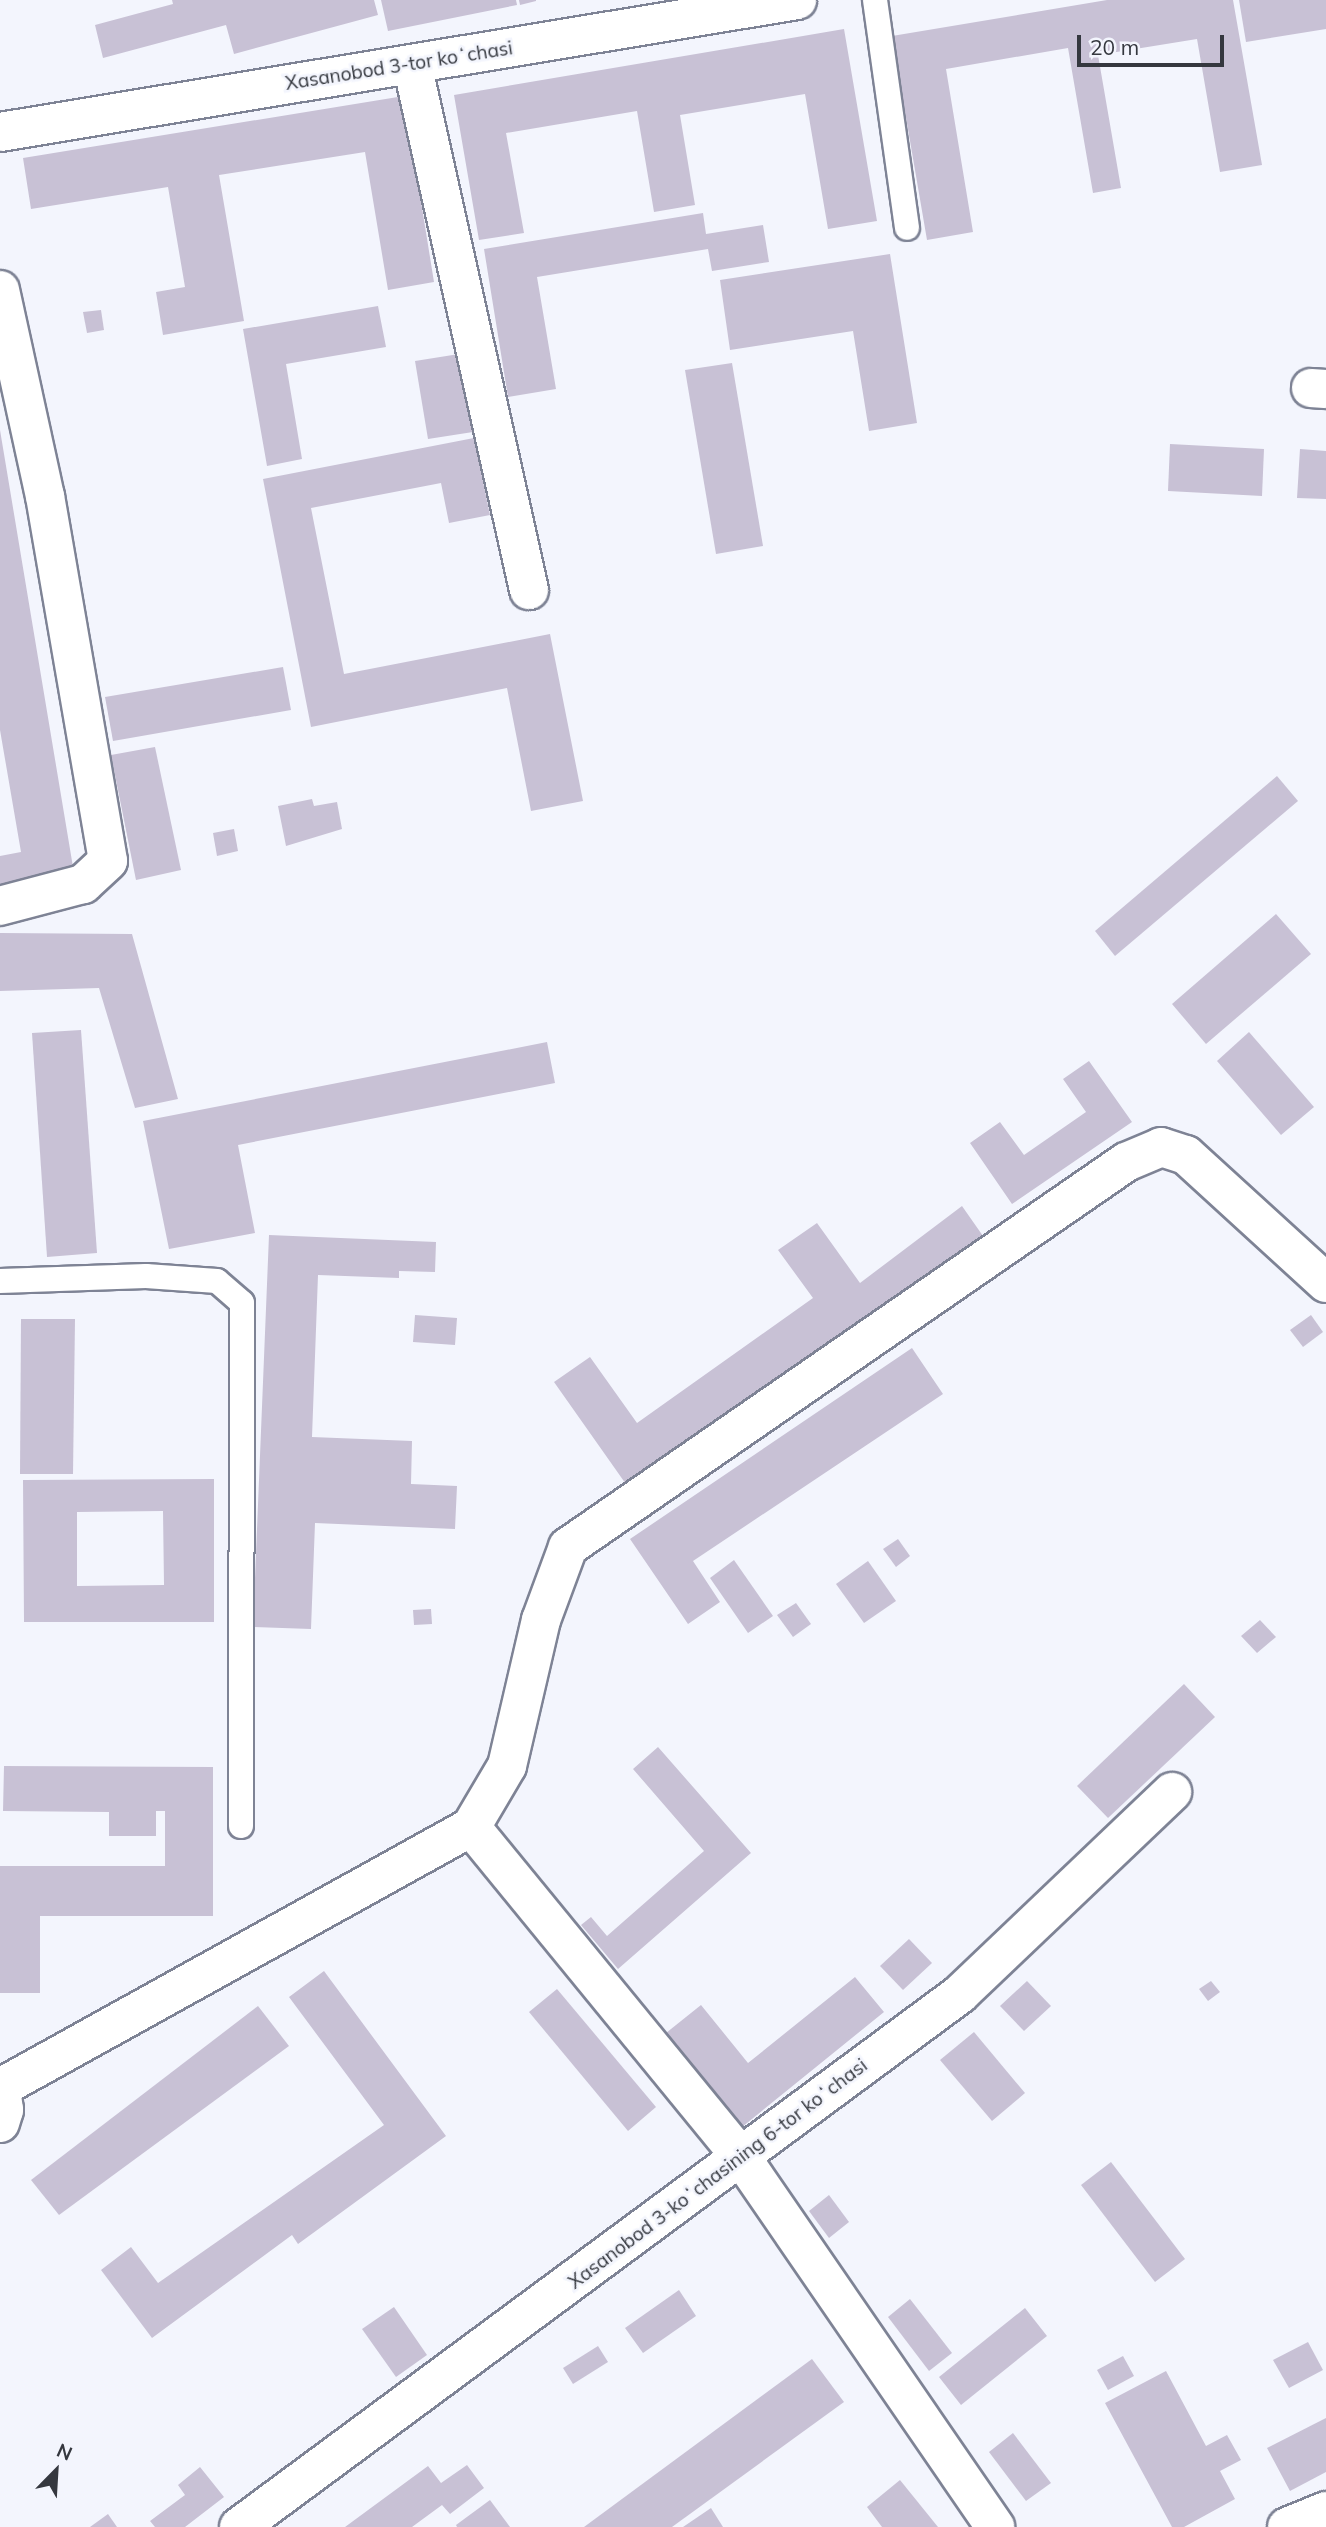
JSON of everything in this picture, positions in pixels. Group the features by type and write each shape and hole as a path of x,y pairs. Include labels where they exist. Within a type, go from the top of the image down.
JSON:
{"street":[{"name":"Xasanobod 3-tor koʻchasi","path":"0,132 797,0"},
{"path":"412,64 528,590"},
{"path":"0,290 45,496 108,861 83,884 0,906"},
{"path":"0,2100 471,1827 507,1766 541,1620 568,1547 1125,1161 1161,1147 1186,1155 1326,1283"},
{"name":"Xasanobod 3-koʻchasining 6-tor koʻchasi","path":"239,2527 960,1994 1172,1792"},
{"path":"471,1827 741,2157 995,2527"},
{"path":"1287,2527 1326,2511"}],"lane":[{"path":"875,0 907,228"},
{"path":"0,1281 146,1276 217,1281 242,1303 240,1826"}],"building":[{"path":"172,0 374,0 378,15 234,54 226,25 103,58 95,25 173,4"},
{"path":"381,0 516,0 517,5 388,31"},
{"path":"519,0 536,0 536,1 520,5"},
{"path":"1107,0 1233,0 1262,165 1220,172 1197,39 1098,55 1121,188 1093,193 1068,48 946,69 973,232 927,240 892,36"},
{"path":"1239,0 1326,0 1326,29 1246,42"},
{"path":"844,29 877,221 828,229 805,94 680,115 695,205 654,212 637,111 506,133 524,233 479,240 454,95"},
{"path":"404,96 434,282 388,290 365,152 219,175 244,321 163,335 156,292 185,287 168,187 31,209 23,158"},
{"path":"703,213 706,234 763,225 769,262 712,271 708,249 537,277 556,389 508,397 484,249"},
{"path":"890,254 917,423 869,431 853,331 730,350 720,280"},
{"path":"378,306 386,347 286,364 302,459 267,466 243,329"},
{"path":"101,310 104,330 87,333 83,312"},
{"path":"459,354 473,432 428,439 415,361"},
{"path":"732,363 763,546 716,554 685,370"},
{"path":"0,430 75,879 0,892 0,856 21,852 0,730"},
{"path":"474,438 490,515 449,523 441,483 311,508 344,674 550,634 583,801 531,811 507,688 311,727 263,479"},
{"path":"1170,444 1264,449 1262,496 1168,491"},
{"path":"1300,449 1326,451 1326,499 1297,498"},
{"path":"283,667 291,710 113,741 105,697"},
{"path":"155,747 181,870 136,880 111,755"},
{"path":"1277,776 1298,801 1115,956 1095,931"},
{"path":"312,799 314,806 337,802 342,829 286,846 278,806"},
{"path":"234,829 238,851 217,856 213,833"},
{"path":"1276,914 1311,954 1206,1044 1172,1004"},
{"path":"0,933 132,934 178,1099 135,1108 99,988 0,991"},
{"path":"81,1030 97,1253 47,1257 32,1033"},
{"path":"1249,1032 1314,1107 1281,1135 1217,1061"},
{"path":"547,1042 555,1083 238,1145 255,1233 169,1249 143,1121"},
{"path":"1089,1061 1132,1122 1012,1204 970,1143 1000,1122 1024,1155 1086,1112 1063,1079"},
{"path":"962,1206 983,1236 628,1487 554,1382 590,1357 637,1423 813,1298 778,1250 817,1223 860,1283"},
{"path":"269,1235 436,1242 435,1272 399,1271 399,1278 318,1275 312,1437 412,1441 411,1484 457,1486 455,1529 315,1523 311,1629 253,1627"},
{"path":"415,1315 457,1318 455,1345 413,1342"},
{"path":"1311,1315 1323,1332 1303,1347 1290,1330"},
{"path":"21,1319 75,1319 73,1474 20,1474"},
{"path":"912,1348 943,1394 693,1561 720,1602 688,1624 630,1539"},
{"path":"214,1479 214,1622 24,1622 23,1480","holes":["163,1511 164,1585 77,1586 77,1512"]},
{"path":"898,1539 910,1556 896,1567 883,1549"},
{"path":"734,1560 773,1616 748,1633 710,1578"},
{"path":"868,1561 896,1601 864,1623 836,1584"},
{"path":"796,1603 811,1624 793,1637 777,1615"},
{"path":"431,1609 432,1624 414,1625 413,1610"},
{"path":"1260,1620 1276,1637 1257,1653 1241,1636"},
{"path":"1184,1684 1215,1717 1108,1818 1077,1786"},
{"path":"658,1747 751,1853 618,1969 581,1925 591,1917 607,1936 704,1851 633,1769"},
{"path":"4,1766 213,1767 213,1916 40,1916 40,1993 0,1993 0,1866 165,1866 165,1811 156,1811 156,1836 109,1836 109,1812 3,1811"},
{"path":"909,1939 932,1963 903,1990 880,1966"},
{"path":"324,1971 446,2136 298,2244 292,2235 152,2338 101,2270 131,2247 158,2283 384,2125 289,1997"},
{"path":"855,1977 884,2012 742,2127 666,2033 701,2005 748,2063"},
{"path":"1027,1981 1051,2006 1024,2031 1000,2006"},
{"path":"1211,1981 1220,1992 1208,2001 1199,1989"},
{"path":"557,1989 656,2107 628,2131 529,2012"},
{"path":"258,2006 289,2046 59,2215 31,2180"},
{"path":"974,2032 1025,2093 992,2121 940,2060"},
{"path":"1111,2162 1185,2259 1155,2282 1081,2185"},
{"path":"829,2195 849,2222 829,2238 809,2211"},
{"path":"679,2290 696,2316 643,2353 625,2328"},
{"path":"910,2299 952,2353 929,2371 888,2317"},
{"path":"394,2307 427,2355 396,2377 362,2329"},
{"path":"1025,2308 1047,2336 961,2405 939,2377"},
{"path":"1308,2342 1323,2370 1289,2388 1273,2360"},
{"path":"598,2346 608,2362 573,2384 563,2368"},
{"path":"1123,2356 1134,2376 1108,2390 1097,2370"},
{"path":"812,2359 844,2402 672,2527 584,2527"},
{"path":"1166,2371 1206,2446 1227,2435 1241,2460 1220,2471 1235,2499 1184,2527 1172,2527 1105,2403"},
{"path":"1326,2418 1326,2472 1290,2491 1267,2448"},
{"path":"1013,2433 1051,2483 1026,2501 989,2452"},
{"path":"467,2465 484,2488 450,2514 442,2505 412,2527 345,2527 428,2466 441,2483"},
{"path":"200,2467 224,2497 185,2527 155,2527 150,2521 185,2495 178,2485"},
{"path":"900,2480 938,2527 882,2527 867,2507"},
{"path":"490,2500 510,2527 457,2527 456,2525"},
{"path":"711,2508 723,2527 683,2527"},
{"path":"108,2514 117,2527 90,2527"}]}
